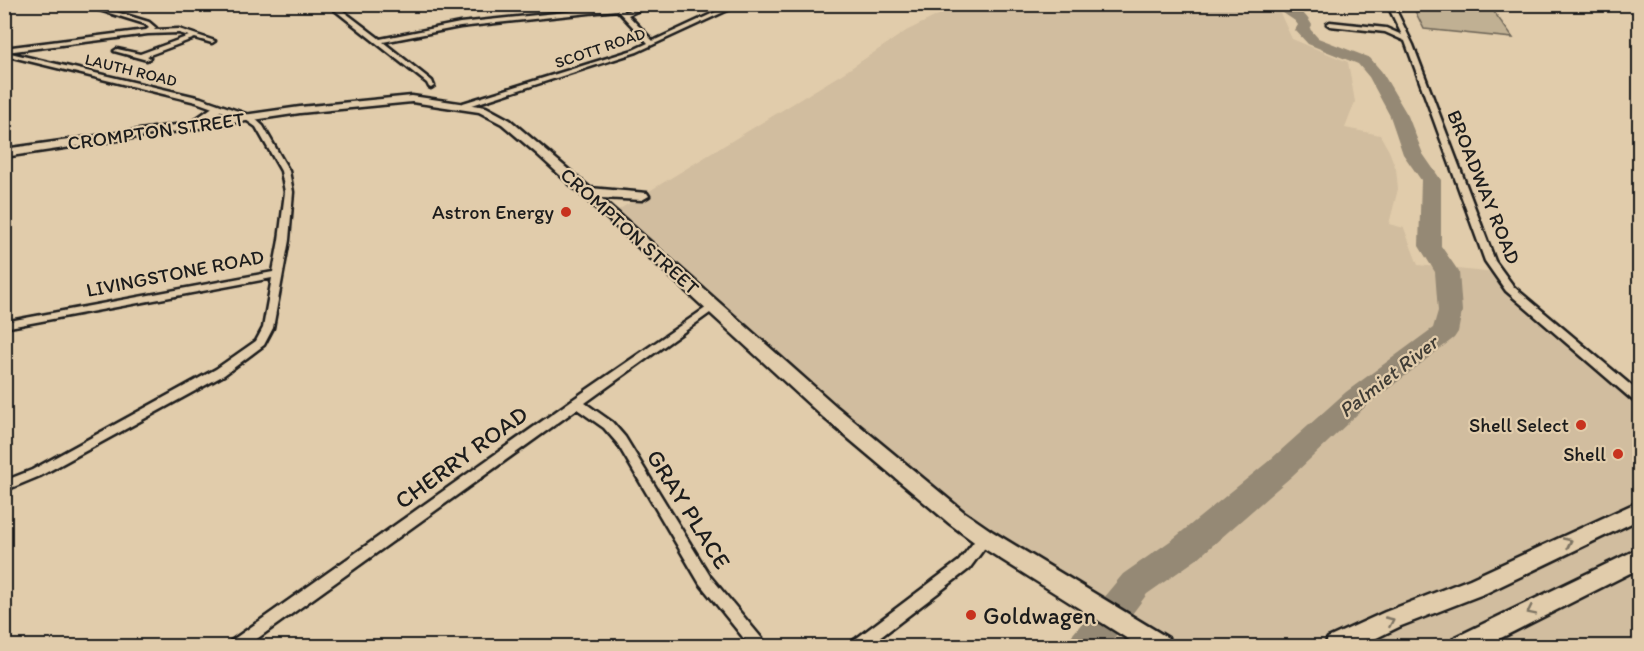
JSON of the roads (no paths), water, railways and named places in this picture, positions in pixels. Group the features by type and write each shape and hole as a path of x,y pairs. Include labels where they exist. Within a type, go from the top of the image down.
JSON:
{"street":[{"path":"82,4 151,24 153,28 148,32"},
{"path":"328,4 380,41 430,82 431,86"},
{"path":"624,14 651,4"},
{"name":"SCOTT ROAD","path":"466,105 655,43 739,4"},
{"name":"BROADWAY ROAD","path":"1390,4 1407,40 1490,261 1497,273 1521,299 1640,399"},
{"path":"1531,4 1549,4"},
{"path":"380,41 460,25 617,6 651,42 655,43"},
{"path":"1330,24 1383,30 1407,40"},
{"path":"4,51 148,32 172,31 212,41"},
{"path":"141,56 195,36"},
{"name":"LAUTH ROAD","path":"4,51 217,106 249,118"},
{"path":"117,51 150,59"},
{"name":"CROMPTON STREET","path":"4,153 394,100 431,100 466,105 493,113 585,190 896,469 985,538 1159,646"},
{"path":"172,130 206,117 213,113 217,106"},
{"path":"249,118 264,133 287,178 288,211 277,274"},
{"path":"585,190 612,196 642,196"},
{"name":"LIVINGSTONE ROAD","path":"4,325 277,274 268,328 265,336 252,351 220,372 36,473 4,486"},
{"name":"CHERRY ROAD","path":"236,646 713,306"},
{"name":"GRAY PLACE","path":"576,403 608,425 621,440 705,580 759,646"},
{"path":"1337,646 1393,619 1478,586 1640,509"},
{"path":"858,646 964,565 985,538"},
{"path":"1463,646 1640,557"}],"waterway":[{"name":"Palmiet River","path":"1086,646 1135,584 1185,549 1281,468 1356,399 1445,332 1450,311 1447,272 1430,246 1431,180 1413,154 1399,116 1376,75 1364,61 1313,41 1302,30 1305,25 1301,18 1277,4"}],"place":[{"name":"Astron Energy","path":"566,212"},
{"name":"Shell Select","path":"1581,425"},
{"name":"Shell","path":"1618,454"},
{"name":"Goldwagen","path":"971,615"}]}
